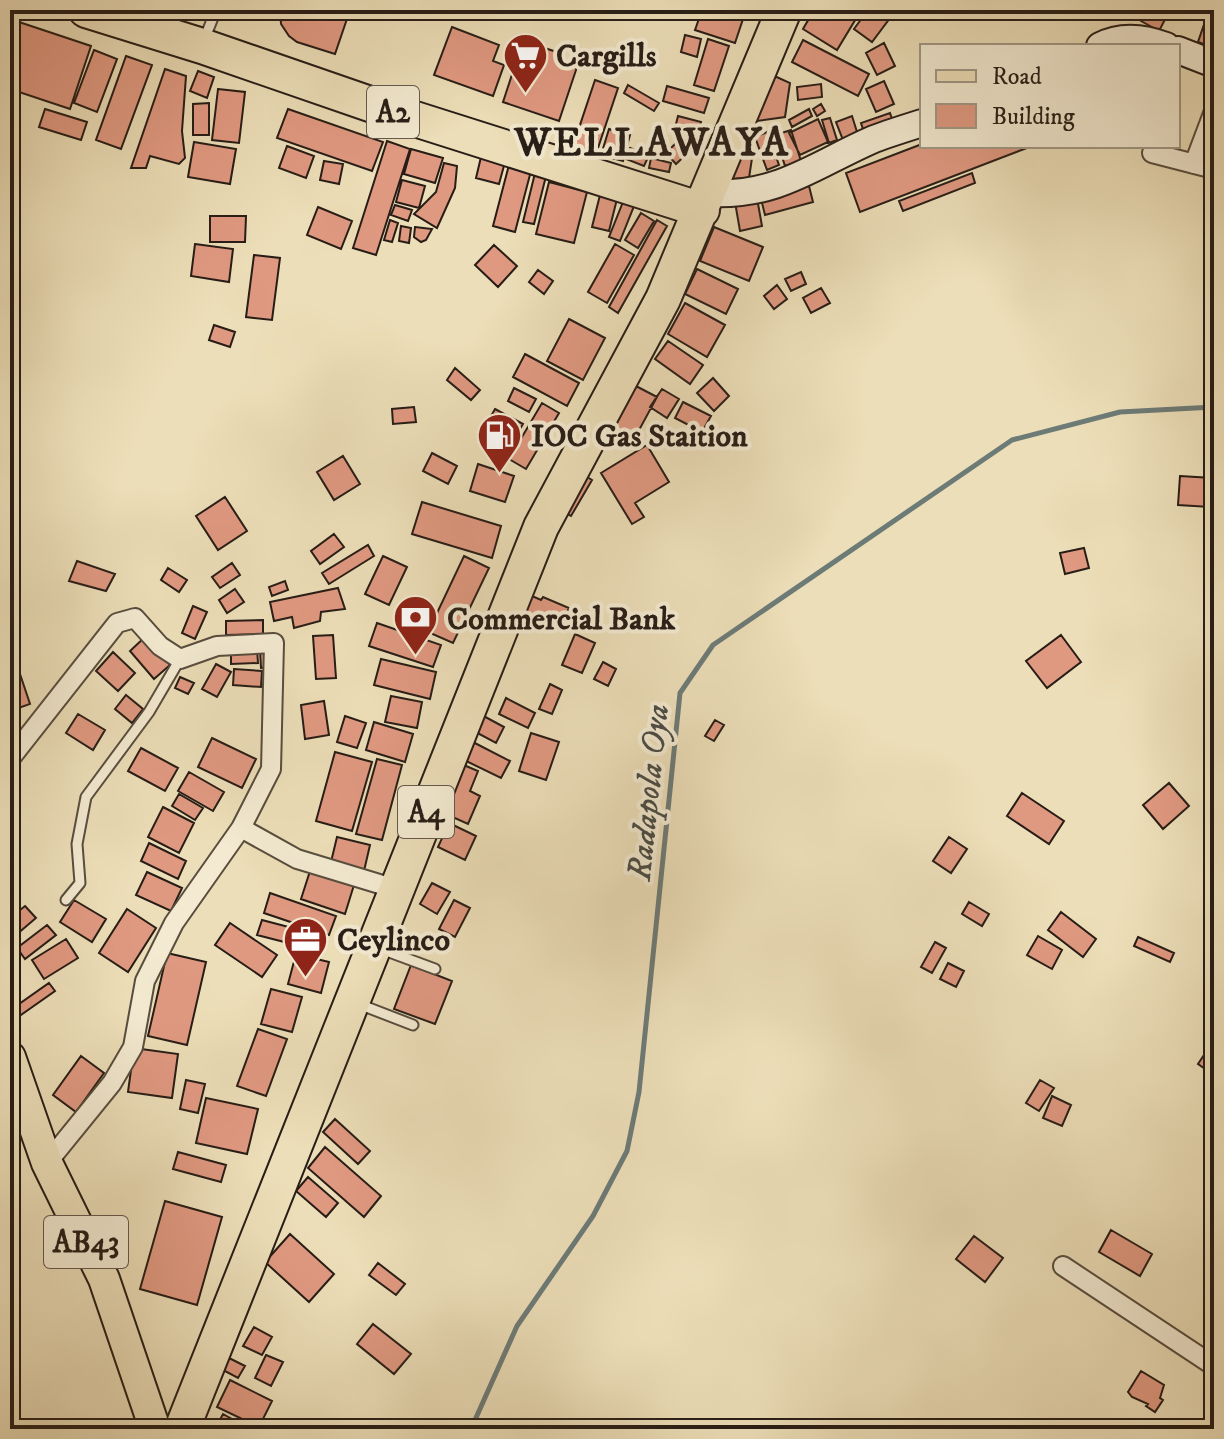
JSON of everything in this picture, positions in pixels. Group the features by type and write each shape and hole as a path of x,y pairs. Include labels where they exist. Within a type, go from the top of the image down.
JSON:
{"highway":[{"name":"A2","path":"86,10 202,46 393,112 706,201"},
{"name":"A4","path":"182,1429 541,527 663,299 784,10"}],"main road":[{"path":"1104,44 1115,38 1161,44"},
{"path":"1180,51 1214,64"},
{"path":"706,201 778,185 876,139 920,124"},
{"name":"AB43","path":"10,1057 47,1163 104,1279 155,1429"}],"street":[{"path":"1194,164 1214,111"},
{"path":"1152,153 1214,169"},
{"path":"10,759 117,623 135,618 160,646 180,659 217,646 274,643 271,769 241,828 174,923 145,981 133,1047 112,1083 47,1163"},
{"path":"241,828 297,859 396,889"},
{"path":"1063,1266 1214,1366"}],"lane":[{"path":"202,46 216,10"},
{"path":"66,900 80,883 77,844 86,797 149,712 180,659"},
{"path":"374,946 435,969"},
{"path":"352,1002 413,1025"}],"building":[{"path":"280,10 350,10 335,54 297,42 289,36 281,24"},
{"path":"702,10 746,10 735,43 695,30"},
{"path":"814,10 846,10 857,17 837,50 803,29"},
{"path":"868,10 896,10 872,42 854,29"},
{"path":"1148,10 1170,10 1159,31 1141,21"},
{"path":"1209,10 1214,10 1214,33 1209,46 1198,42"},
{"path":"10,19 91,46 70,109 10,89"},
{"path":"452,27 499,45 493,61 504,65 493,96 434,75"},
{"path":"685,35 701,39 697,57 681,52"},
{"path":"708,39 729,46 714,91 694,85"},
{"path":"803,40 869,74 858,96 792,62"},
{"path":"523,41 563,54 561,62 577,67 559,121 503,102"},
{"path":"884,43 895,66 877,75 866,53"},
{"path":"94,50 117,59 97,112 74,103"},
{"path":"126,56 152,65 121,149 96,140"},
{"path":"165,69 186,76 182,131 185,158 179,164 150,156 146,168 131,168"},
{"path":"198,71 214,77 207,98 190,91"},
{"path":"770,74 790,83 785,117 750,122"},
{"path":"595,80 618,88 596,154 573,146"},
{"path":"884,81 894,104 876,112 866,89"},
{"path":"821,84 822,97 798,100 797,87"},
{"path":"628,85 659,103 654,111 624,93"},
{"path":"667,86 709,98 704,113 663,101"},
{"path":"218,89 245,92 239,143 212,140"},
{"path":"209,103 209,135 193,135 193,104"},
{"path":"821,104 825,111 817,116 813,109"},
{"path":"45,109 87,122 81,140 39,127"},
{"path":"288,109 383,142 372,171 277,138"},
{"path":"809,109 812,116 792,127 789,120"},
{"path":"890,113 894,124 865,135 861,123"},
{"path":"678,116 701,122 697,137 674,132"},
{"path":"852,116 858,135 843,140 836,122"},
{"path":"830,118 837,140 829,143 822,120"},
{"path":"818,119 828,142 800,155 789,133"},
{"path":"609,129 630,135 623,161 601,155"},
{"path":"791,130 801,161 785,166 775,135"},
{"path":"767,132 779,165 767,170 755,137"},
{"path":"681,138 692,149 676,164 666,153"},
{"path":"748,138 754,145 749,178 732,179"},
{"path":"387,141 410,149 376,255 353,248"},
{"path":"194,142 236,149 230,184 188,177"},
{"path":"920,145 920,148 1027,148 860,212 846,173"},
{"path":"287,146 314,156 306,178 279,168"},
{"path":"630,148 649,155 644,166 626,159"},
{"path":"411,149 443,158 435,183 404,174"},
{"path":"481,157 505,162 499,184 476,178"},
{"path":"651,158 671,163 669,172 649,168"},
{"path":"324,161 343,164 339,184 320,180"},
{"path":"510,161 532,167 515,232 493,226"},
{"path":"444,163 457,166 455,188 437,228 414,214 436,192"},
{"path":"536,169 547,172 534,224 523,222"},
{"path":"972,173 975,183 903,211 899,201"},
{"path":"402,180 425,186 419,208 396,202"},
{"path":"549,182 587,192 574,243 536,234"},
{"path":"809,186 813,202 765,215 761,199"},
{"path":"601,191 618,195 609,231 592,227"},
{"path":"757,198 762,226 740,231 735,202"},
{"path":"623,202 634,206 620,241 609,237"},
{"path":"395,205 412,210 408,221 391,215"},
{"path":"318,207 352,221 341,249 307,235"},
{"path":"641,213 654,221 638,248 625,240"},
{"path":"210,216 246,216 245,242 210,242"},
{"path":"390,220 398,223 392,242 384,240"},
{"path":"657,220 667,226 618,313 609,307"},
{"path":"401,226 411,228 409,243 399,241"},
{"path":"415,227 432,229 426,240 421,242 414,237"},
{"path":"714,227 763,247 749,281 700,261"},
{"path":"195,244 233,249 229,282 191,276"},
{"path":"615,244 634,255 607,303 588,292"},
{"path":"494,245 517,266 498,287 475,265"},
{"path":"254,255 280,258 272,320 246,317"},
{"path":"697,269 738,289 726,314 685,294"},
{"path":"538,270 553,281 544,294 529,282"},
{"path":"801,272 806,284 791,291 785,279"},
{"path":"777,285 787,299 774,309 764,296"},
{"path":"821,288 830,303 811,313 803,298"},
{"path":"685,303 725,325 707,357 668,334"},
{"path":"569,319 605,338 583,380 547,361"},
{"path":"214,325 235,332 230,347 209,340"},
{"path":"668,341 703,365 690,384 655,359"},
{"path":"525,354 579,383 567,406 513,377"},
{"path":"455,368 480,390 471,400 447,380"},
{"path":"713,378 729,396 714,411 697,393"},
{"path":"634,385 657,397 631,445 608,432"},
{"path":"514,388 536,399 529,412 508,401"},
{"path":"662,389 679,399 667,418 650,407"},
{"path":"683,402 711,416 702,432 675,418"},
{"path":"542,403 559,413 526,469 509,459"},
{"path":"414,407 416,422 393,424 392,409"},
{"path":"495,409 523,424 513,441 486,425"},
{"path":"491,437 506,446 498,457 484,448"},
{"path":"647,445 669,482 635,503 644,517 632,524 601,473"},
{"path":"432,453 457,466 448,484 423,471"},
{"path":"343,456 360,484 334,500 317,472"},
{"path":"478,464 514,476 505,502 470,491"},
{"path":"579,472 592,480 571,516 559,509"},
{"path":"1180,476 1212,478 1210,507 1178,505"},
{"path":"225,497 247,531 218,550 196,516"},
{"path":"422,502 501,526 492,558 412,534"},
{"path":"334,534 344,547 320,564 311,551"},
{"path":"368,545 374,556 329,584 322,573"},
{"path":"1084,548 1089,568 1065,574 1060,553"},
{"path":"383,556 407,567 389,605 365,594"},
{"path":"464,556 489,568 453,643 428,632"},
{"path":"77,561 115,574 106,591 69,581"},
{"path":"232,563 240,575 220,588 212,577"},
{"path":"168,568 187,580 179,592 161,580"},
{"path":"285,581 288,590 272,596 269,587"},
{"path":"338,588 345,609 321,612 320,621 294,628 292,617 274,621 270,602"},
{"path":"235,589 244,602 227,613 219,600"},
{"path":"532,596 541,600 543,597 569,608 560,627 553,624 550,629 523,617"},
{"path":"193,606 207,612 195,639 182,633"},
{"path":"263,620 263,634 226,635 226,621"},
{"path":"377,623 441,645 433,667 369,646"},
{"path":"575,634 595,643 582,673 562,665"},
{"path":"333,635 336,678 316,679 313,636"},
{"path":"1061,635 1081,662 1047,688 1026,661"},
{"path":"146,636 170,665 154,679 130,651"},
{"path":"257,649 258,663 231,664 231,650"},
{"path":"271,649 272,667 261,668 260,651"},
{"path":"113,652 135,673 118,691 96,671"},
{"path":"381,659 436,672 430,699 374,685"},
{"path":"603,662 616,669 608,686 594,679"},
{"path":"216,664 231,672 217,697 202,689"},
{"path":"234,669 262,671 261,687 233,685"},
{"path":"19,671 30,704 10,711 10,674"},
{"path":"180,677 194,683 188,694 175,688"},
{"path":"550,684 562,690 552,714 539,709"},
{"path":"126,695 143,709 132,723 115,709"},
{"path":"391,696 422,702 417,728 385,722"},
{"path":"506,698 535,713 528,728 499,714"},
{"path":"324,701 329,735 305,739 301,705"},
{"path":"478,713 504,727 496,743 470,729"},
{"path":"78,714 105,730 93,750 66,733"},
{"path":"345,716 366,723 357,748 337,742"},
{"path":"715,720 724,725 714,741 705,736"},
{"path":"374,722 413,734 405,762 366,750"},
{"path":"531,733 559,742 546,780 519,771"},
{"path":"212,738 256,759 242,788 198,767"},
{"path":"469,740 510,761 501,778 460,758"},
{"path":"141,748 178,768 165,791 128,771"},
{"path":"335,752 372,762 352,831 316,821"},
{"path":"377,759 402,765 382,840 356,834"},
{"path":"459,763 478,771 470,791 480,796 468,824 439,811"},
{"path":"189,772 224,792 213,811 178,791"},
{"path":"1169,783 1189,806 1163,829 1143,805"},
{"path":"1022,793 1064,821 1049,844 1007,816"},
{"path":"179,794 203,808 195,820 172,806"},
{"path":"163,807 194,823 179,853 148,837"},
{"path":"449,823 476,836 465,860 438,847"},
{"path":"337,837 370,845 364,871 331,862"},
{"path":"949,837 967,849 951,873 933,861"},
{"path":"149,843 186,861 178,879 141,861"},
{"path":"310,871 354,885 345,914 301,899"},
{"path":"147,872 182,888 171,911 136,895"},
{"path":"432,883 450,892 437,914 420,904"},
{"path":"270,893 336,916 329,935 264,913"},
{"path":"74,900 106,919 92,942 60,922"},
{"path":"454,900 470,908 455,937 439,929"},
{"path":"969,902 989,914 982,926 962,914"},
{"path":"25,906 36,918 10,940 10,918"},
{"path":"127,909 156,928 128,972 99,953"},
{"path":"1061,912 1096,939 1083,957 1048,930"},
{"path":"262,920 300,930 296,945 257,935"},
{"path":"230,923 277,955 262,977 215,945"},
{"path":"47,925 56,935 25,959 17,948"},
{"path":"1038,936 1062,950 1052,969 1027,955"},
{"path":"1138,937 1174,953 1170,962 1134,946"},
{"path":"66,939 78,958 44,979 32,960"},
{"path":"935,942 946,948 932,973 921,967"},
{"path":"167,953 206,962 187,1045 148,1036"},
{"path":"296,954 329,962 321,993 288,984"},
{"path":"948,963 964,971 956,987 940,979"},
{"path":"411,965 452,981 435,1024 394,1009"},
{"path":"49,983 55,991 18,1017 12,1009"},
{"path":"271,989 302,997 292,1032 261,1024"},
{"path":"258,1029 287,1039 266,1096 237,1086"},
{"path":"1210,1046 1214,1048 1214,1075 1198,1064"},
{"path":"134,1048 178,1054 172,1098 128,1092"},
{"path":"81,1056 104,1073 76,1112 53,1095"},
{"path":"186,1080 205,1084 198,1113 180,1109"},
{"path":"1040,1080 1054,1088 1039,1111 1026,1103"},
{"path":"1052,1096 1071,1105 1062,1126 1043,1118"},
{"path":"206,1098 258,1109 247,1154 196,1143"},
{"path":"335,1119 370,1151 358,1164 323,1132"},
{"path":"325,1147 381,1196 364,1217 308,1168"},
{"path":"178,1152 226,1165 221,1182 173,1169"},
{"path":"308,1177 338,1203 326,1217 296,1191"},
{"path":"165,1201 222,1217 197,1305 140,1289"},
{"path":"1214,1220 1214,1238 1207,1234"},
{"path":"1111,1230 1152,1254 1140,1276 1099,1252"},
{"path":"290,1234 334,1274 309,1302 265,1262"},
{"path":"974,1236 1003,1258 985,1282 956,1259"},
{"path":"378,1263 405,1284 396,1295 369,1275"},
{"path":"373,1324 411,1354 394,1374 357,1344"},
{"path":"254,1327 272,1337 262,1355 243,1346"},
{"path":"266,1355 283,1362 271,1386 255,1378"},
{"path":"229,1358 245,1366 238,1378 223,1370"},
{"path":"1141,1371 1164,1385 1160,1398 1163,1400 1155,1412 1128,1392"},
{"path":"230,1380 272,1401 259,1427 217,1407"},
{"path":"223,1414 250,1429 215,1429"}],"waterway":[{"name":"Radapola Oya","path":"471,1429 517,1326 593,1216 627,1151 639,1092 680,693 713,645 1012,440 1120,412 1214,407"}],"place":[{"name":"Cargills","path":"525,94"},
{"name":"IOC Gas Staition","path":"500,474"},
{"name":"Commercial Bank","path":"416,657"},
{"name":"Ceylinco","path":"306,978"}],"district":[{"name":"WELLAWAYA","path":"652,141"}]}
